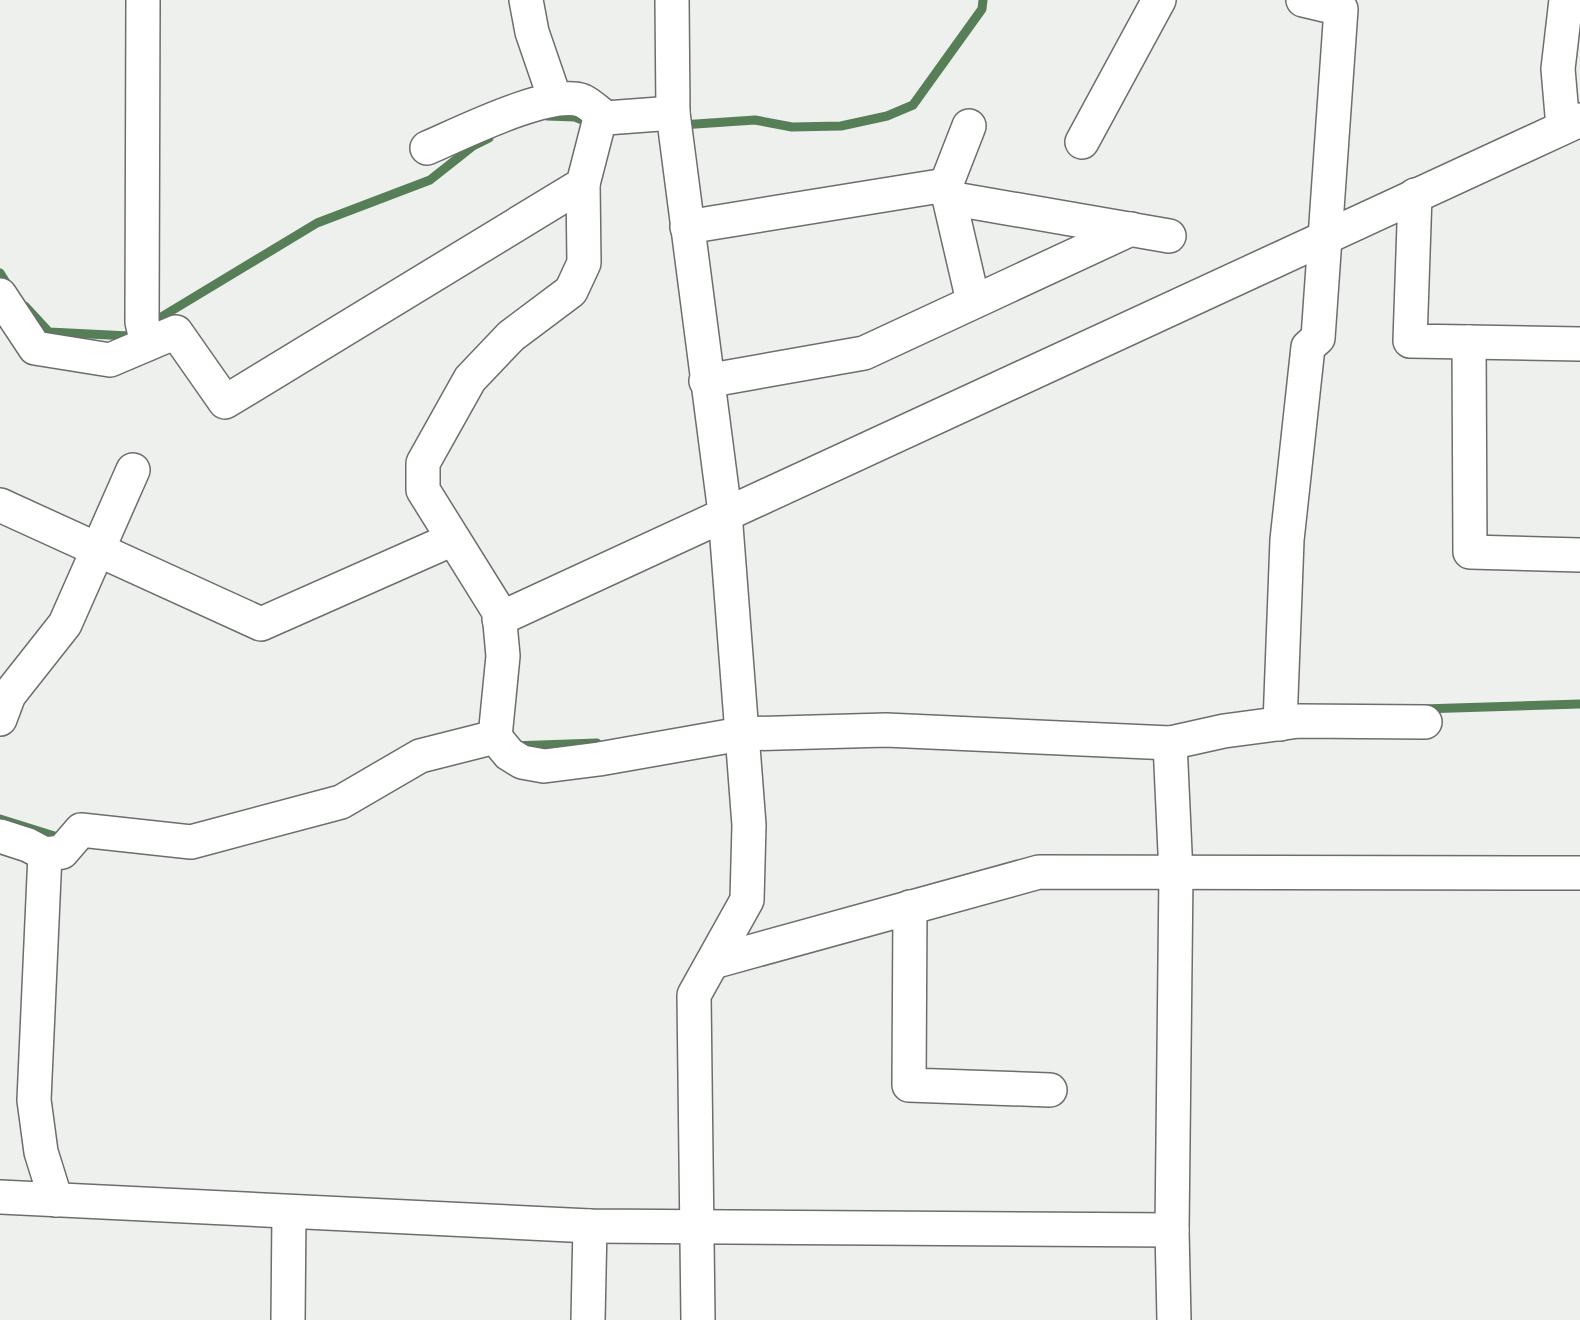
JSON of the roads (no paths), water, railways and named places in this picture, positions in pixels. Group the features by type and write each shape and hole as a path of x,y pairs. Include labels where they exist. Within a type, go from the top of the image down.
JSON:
{"street":[{"path":"143,0 144,333"},
{"path":"526,0 532,32 555,99"},
{"path":"672,0 674,122 725,513 749,825 747,900 694,995 698,1320"},
{"path":"1082,142 1159,0"},
{"path":"1280,717 1287,540 1308,347 1318,338 1341,9 1303,0"},
{"path":"499,619 1572,123 1558,69 1566,0"},
{"path":"427,148 516,110 555,99 582,101 600,125"},
{"path":"600,125 674,122"},
{"path":"501,745 503,656 499,612 423,490 423,464 471,379 512,336 571,291 584,263 583,184 600,125"},
{"path":"969,126 947,192 973,301"},
{"path":"0,295 35,348 110,360 144,333 176,332 225,402 583,184"},
{"path":"687,227 947,192 1169,236"},
{"path":"1415,195 1410,341 1580,344"},
{"path":"706,381 864,353 1131,230"},
{"path":"1469,342 1470,552 1580,555"},
{"path":"3,702 65,624 134,470"},
{"path":"0,505 261,624 453,539"},
{"path":"56,1200 41,1152 34,1100 63,846 81,830 190,843 341,802 420,756 501,745 522,762 544,765 599,759 740,724 1170,743 1280,717 1299,721 1425,722"},
{"path":"1170,743 1176,874 1172,1230 1174,1320"},
{"path":"0,836 28,845 63,846"},
{"path":"713,962 1039,872 1580,873"},
{"path":"910,907 909,1085 1050,1090"},
{"path":"0,1197 590,1226 1172,1230"},
{"path":"288,1320 289,1213"},
{"path":"588,1320 590,1226"}],"waterway":[{"path":"681,125 755,120 792,127 841,126 887,116 913,105 982,9 983,0"},
{"path":"547,116 575,117 592,124"},
{"path":"148,325 317,223 430,180 473,146 489,138"},
{"path":"0,273 10,289"},
{"path":"25,306 49,332 129,336 134,333"},
{"path":"1422,709 1580,704"},
{"path":"512,746 597,743"},
{"path":"0,819 64,839"}]}
